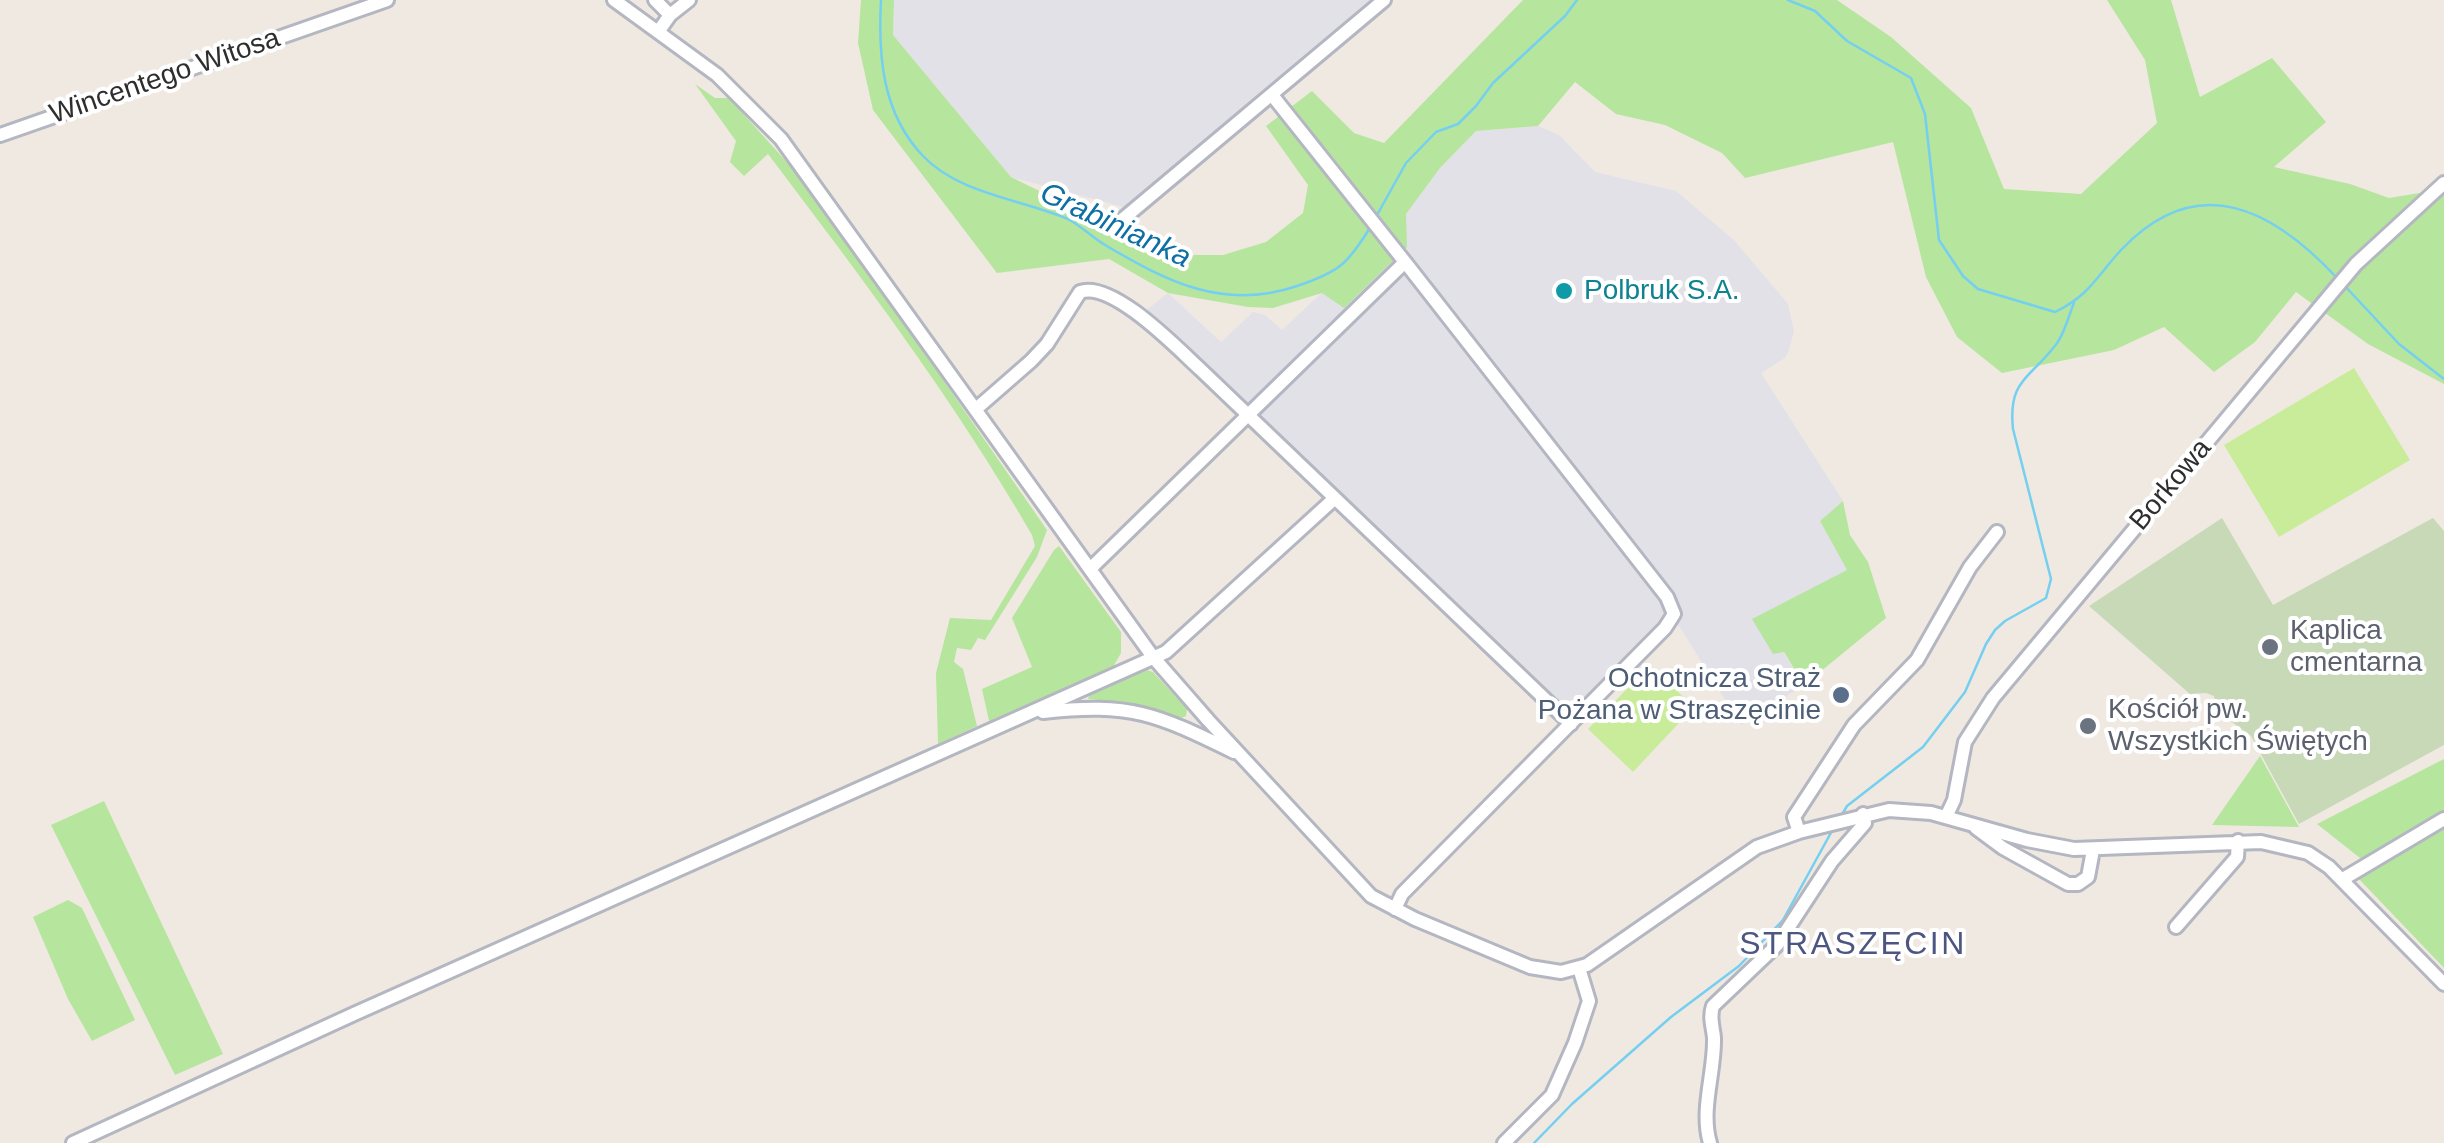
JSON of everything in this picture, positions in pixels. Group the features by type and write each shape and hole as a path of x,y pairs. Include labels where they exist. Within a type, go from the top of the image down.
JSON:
{"street":[{"name":"Wincentego Witosa","path":"0,135 387,0"},
{"path":"614,0 717,75 781,139 1153,657 1365,891 1395,909 1530,967 1560,972 1579,968 1615,948 1742,856 1802,831 1896,810 1946,816 2046,844 2092,850 2238,841 2284,845 2308,853 2343,879 2444,984"},
{"path":"655,0 670,16"},
{"path":"658,32 689,0"},
{"path":"1117,224 1384,0"},
{"path":"1272,94 1674,607 1672,622 1402,894 1395,909"},
{"name":"Borkowa","path":"1946,816 1954,800 1964,742 1978,717 2356,264 2444,183"},
{"path":"1090,568 1405,262"},
{"path":"976,409 1047,344 1074,298 1088,289 1112,298 1144,318 1571,724"},
{"path":"74,1143 389,998 1166,652 1334,498"},
{"path":"1802,831 1794,817 1848,733 1917,660 1970,567 1997,532"},
{"path":"1030,714 1078,708 1136,711 1192,730 1241,756"},
{"path":"1710,1143 1706,1116 1714,1073 1710,1016 1713,1006 1777,945 1832,861 1865,824 1858,816"},
{"path":"2343,879 2444,819"},
{"path":"1970,824 2068,884 2078,884 2088,877 2092,850"},
{"path":"2176,927 2237,857 2238,841"},
{"path":"1504,1143 1536,1115 1557,1086 1589,1002 1579,968"}],"shaded area":[{"path":"894,0 1372,0 1127,208 1011,177 893,35"},
{"path":"1538,126 1559,135 1595,172 1676,191 1734,240 1788,304 1794,331 1789,350 1785,358 1761,373 1843,501 1820,521 1847,570 1783,652 1804,685 1741,725 1679,626 1665,622 1572,714 1144,312 1168,293 1221,342 1253,312 1265,315 1282,330 1406,214 1440,168 1476,131"}],"green space":[{"path":"861,0 894,0 893,35 1011,177 1169,255 1223,255 1266,242 1303,213 1308,185 1266,126 1312,91 1354,133 1384,143 1523,0 1837,0 1891,37 1971,108 2004,189 2081,194 2157,123 2145,60 2107,0 2171,0 2200,97 2272,58 2326,122 2274,167 2350,184 2389,198 2444,189 2444,384 2368,344 2296,292 2255,342 2214,372 2164,327 2114,350 2002,373 1957,337 1926,277 1893,142 1745,178 1722,153 1665,125 1616,114 1575,82 1538,126 1476,131 1440,168 1406,214 1407,247 1344,308 1322,293 1273,308 1168,293 1109,259 997,273 873,110 858,43"},
{"path":"695,84 715,98 729,98 797,169 1047,530 1037,557 985,640 978,638 971,650 957,648 954,662 963,669 977,726 938,744 936,673 950,618 991,620 1035,546 1032,535 939,388 768,154 744,176 730,162 736,141"},
{"path":"2354,368 2410,460 2279,537 2224,445"},
{"path":"1843,501 1850,535 1868,562 1886,618 1804,685 1784,652 1773,654 1752,619 1847,570 1820,521"},
{"path":"2222,518 2273,605 2433,518 2444,531 2444,745 2299,824 2251,736 2217,711 2214,696 2190,694 2089,606"},
{"path":"1059,546 1121,632 1121,653 1113,667 989,721 982,689 1032,667 1012,618"},
{"path":"1650,665 1694,707 1633,772 1588,729"},
{"path":"1147,670 1187,709 1186,716 1181,718 1131,703 1088,699 1090,693"},
{"path":"2260,756 2299,827 2212,825"},
{"path":"2444,759 2444,968 2359,879 2374,869 2317,824"},
{"path":"104,801 223,1054 175,1075 51,825"},
{"path":"68,900 82,908 135,1020 92,1041 68,999 33,917"}],"waterway":[{"name":"Grabinianka","path":"881,0 882,63 891,103 909,139 923,156 972,187 1068,219 1151,271 1221,294 1270,293 1333,271 1349,258 1371,226"},
{"name":"Grabinianka","path":"1377,215 1406,163 1436,132 1458,124 1493,83 1577,0"},
{"name":"Grabinianka","path":"1788,0 1815,11 1847,41 1911,78 1925,114 1939,240 1963,276 1978,289 2055,312 2085,292 2121,250 2150,225 2178,211 2206,205 2234,208 2261,218 2288,234 2338,279"},
{"name":"Grabinianka","path":"2343,284 2399,344 2444,379"},
{"path":"1840,818 1847,806 1923,747 1965,692 1995,630 2046,598 2051,579 2012,413 2022,382 2057,343 2074,303"},
{"path":"1534,1143 1671,1017 1739,966 1783,920 1833,829"}],"place":[{"name":"Polbruk S.A.","path":"1564,291"},
{"name":"Kaplica cmentarna","path":"2270,647"},
{"name":"Ochotnicza Straż Pożana w Straszęcinie","path":"1841,695"},
{"name":"Kościół pw. Wszystkich Świętych","path":"2088,726"}],"district":[{"name":"STRASZĘCIN","path":"1853,945"}]}
